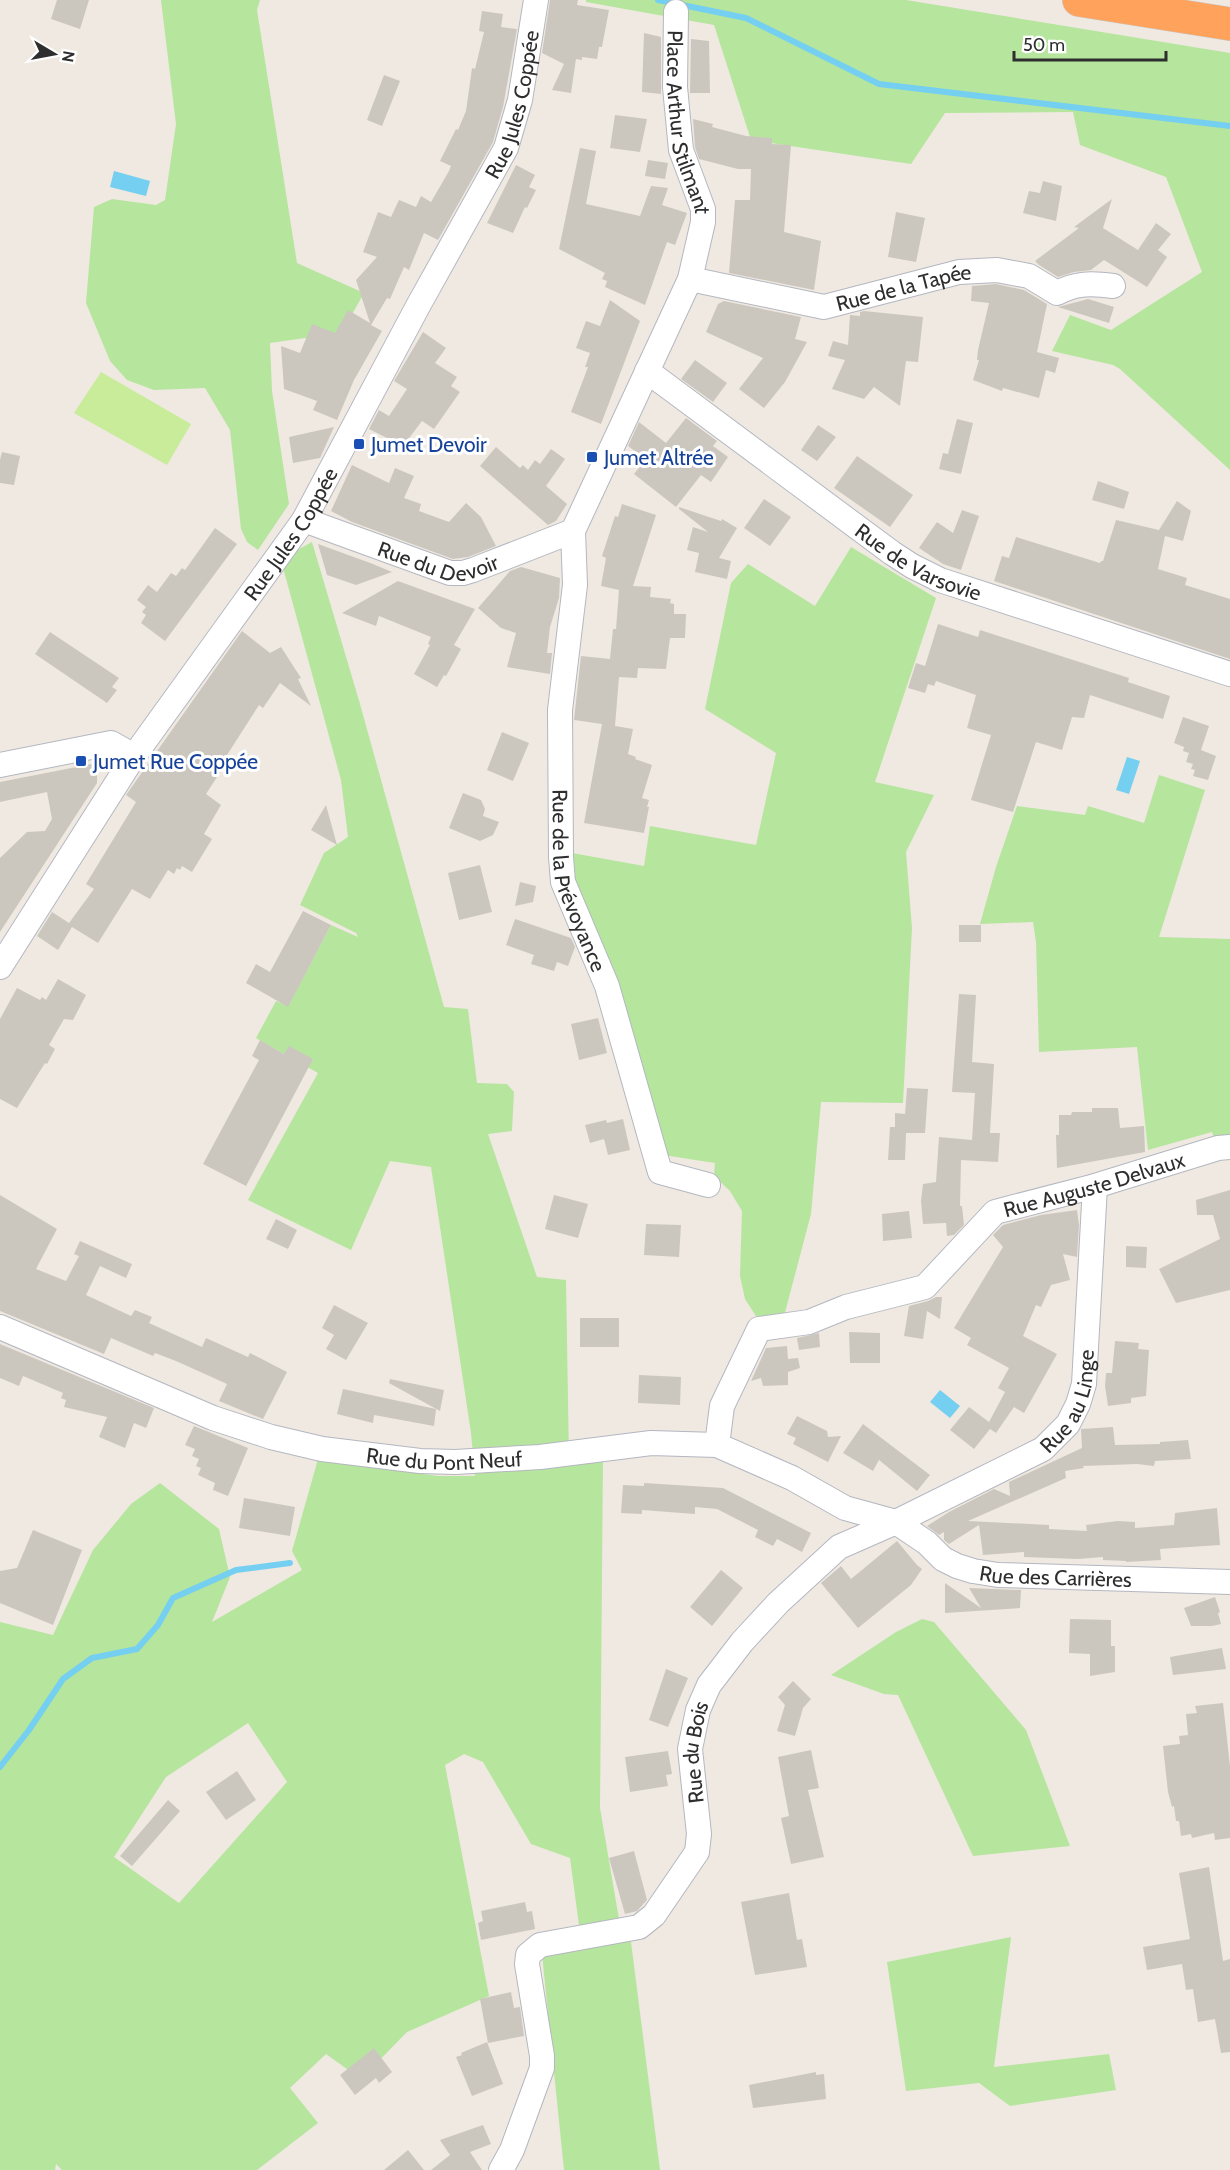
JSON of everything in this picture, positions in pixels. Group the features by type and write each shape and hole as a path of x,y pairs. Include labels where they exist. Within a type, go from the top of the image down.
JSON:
{"highway":[{"path":"1079,0 1230,24"}],"street":[{"name":"Rue Jules Coppée","path":"0,967 134,756 304,520 418,306 506,148 520,100 536,0"},
{"name":"Place Arthur Stilmant","path":"573,531 690,279 703,222 704,209 681,150 675,87 676,12"},
{"name":"Rue de la Tapée","path":"690,279 824,307 959,272 997,270 1029,276 1057,293 1070,286 1089,282 1113,286"},
{"name":"Rue de Varsovie","path":"647,371 892,553 926,574 1230,674"},
{"name":"Rue du Devoir","path":"304,520 450,573 473,570 573,531"},
{"name":"Rue de la Prévoyance","path":"573,531 575,585 560,710 563,882 607,986 660,1172 708,1185"},
{"path":"0,765 111,743 134,756"},
{"name":"Rue Auguste Delvaux","path":"717,1445 722,1406 759,1329 809,1322 846,1307 925,1287 995,1212 1095,1186 1207,1151 1230,1147"},
{"name":"Rue au Linge","path":"896,1522 1043,1449 1068,1424 1078,1404 1084,1384 1095,1186"},
{"name":"Rue du Pont Neuf","path":"0,1327 213,1418 271,1437 322,1449 420,1461 455,1462 540,1457 651,1443 717,1445 792,1478 844,1508 896,1522"},
{"name":"Rue des Carrières","path":"896,1522 927,1543 943,1558 973,1571 998,1575 1230,1582"},
{"name":"Rue du Bois","path":"501,2170 512,2150 542,2068 527,1964 528,1955 540,1945 639,1927 654,1914 697,1852 699,1834 690,1749 698,1710 709,1685 742,1642 778,1603 839,1547 896,1522"}],"green space":[{"path":"161,0 260,0 257,10 297,263 364,293 338,339 305,338 270,343 272,391 289,504 258,550 247,542 241,529 230,430 205,388 154,390 127,380 110,361 86,303 94,207 112,199 156,205 165,200 176,124"},
{"path":"586,0 906,0 1230,53 1230,470 1120,369 1113,365 1052,351 1070,315 1111,330 1202,272 1166,177 1080,145 1073,112 945,113 911,164 751,140 714,25 586,2"},
{"path":"101,372 191,424 167,465 74,413"},
{"path":"312,542 360,704 444,1007 468,1009 477,1083 507,1084 514,1092 512,1131 488,1134 537,1277 566,1280 569,1461 603,1457 600,1808 620,1925 580,1933 570,1858 531,1844 483,1762 464,1754 445,1765 489,1996 407,2032 361,2079 326,2054 290,2088 318,2123 257,2170 62,2170 56,2164 55,2170 0,2170 0,1622 53,1635 93,1550 131,1504 160,1483 219,1529 230,1577 212,1622 302,1570 292,1551 318,1459 438,1476 475,1476 471,1433 431,1167 390,1161 351,1250 248,1200 318,1073 256,1038 276,1001 288,1006 331,925 358,937 356,933 300,905 324,853 348,837 341,780 282,564 279,560","holes":["248,1723 287,1782 179,1903 114,1857 166,1777"]},
{"path":"851,547 936,598 875,782 934,795 906,852 912,928 903,1103 821,1102 811,1214 783,1320 761,1324 745,1299 740,1276 742,1211 730,1191 714,1176 715,1163 663,1155 625,1003 575,888 572,853 644,866 650,826 756,845 776,753 705,709 731,583 748,564 815,606"},
{"path":"1159,775 1205,790 1159,937 1230,939 1230,1140 1215,1141 1212,1132 1148,1150 1137,1047 1039,1052 1036,942 1033,922 980,924 1017,806 1085,815 1088,806 1144,823"},
{"path":"922,1619 934,1622 1026,1730 1070,1846 973,1856 898,1695 884,1694 831,1675 896,1632"},
{"path":"630,1934 660,2170 564,2170 542,1954"},
{"path":"1011,1937 994,2067 1109,2054 1116,2090 1010,2106 979,2083 906,2091 887,1962"}],"water":[{"path":"114,171 150,181 146,196 110,187"},
{"path":"1127,757 1140,761 1129,794 1116,790"},
{"path":"940,1390 960,1406 950,1418 930,1402"}],"building":[{"path":"57,0 89,0 80,29 51,19"},
{"path":"550,0 578,0 577,5 609,10 602,47 599,47 597,59 582,57 582,60 576,59 571,93 552,90 564,64 542,53"},
{"path":"482,11 503,14 501,27 517,29 503,107 493,142 438,240 424,233 409,270 404,267 390,299 387,298 371,325 382,331 354,380 337,420 313,410 317,401 284,389 281,346 300,353 312,324 335,333 348,310 370,323 356,280 377,257 363,252 378,212 391,217 399,200 416,207 421,196 431,202 449,171 451,166 440,161 466,111 472,68 475,69 484,32 479,31"},
{"path":"644,33 661,37 661,94 642,92"},
{"path":"691,39 709,41 710,93 690,93"},
{"path":"384,75 400,81 382,126 367,120"},
{"path":"615,115 647,119 640,152 610,148"},
{"path":"693,119 713,124 712,127 746,136 772,138 772,144 791,145 784,232 821,241 814,290 729,273 735,200 750,200 751,169 738,169 699,159 695,147"},
{"path":"580,148 596,151 586,204 640,216 651,186 668,188 662,205 687,213 675,245 667,242 645,305 605,287 607,281 602,279 605,273 559,249"},
{"path":"648,160 668,163 665,179 645,176"},
{"path":"516,165 535,175 529,187 536,190 513,233 487,223"},
{"path":"1043,181 1062,186 1056,221 1023,213 1029,191 1040,193"},
{"path":"1112,199 1103,228 1138,250 1156,223 1171,234 1158,250 1167,257 1147,287 1104,260 1091,270 1058,277 1035,261 1079,228 1074,227"},
{"path":"896,212 925,218 916,262 888,257"},
{"path":"996,284 1024,290 1047,304 1037,352 1059,358 1055,373 1046,370 1039,398 1003,388 1002,391 973,380 979,360 977,360 978,350 989,303 971,301 972,286"},
{"path":"1088,299 1114,307 1109,323 1058,307"},
{"path":"610,300 640,321 601,424 571,412 588,367 585,367 590,353 576,348 586,321 600,326"},
{"path":"724,301 801,317 795,339 807,342 785,382 764,408 739,389 763,358 706,332 718,304"},
{"path":"860,312 923,317 918,362 906,361 900,406 874,387 864,399 832,389 845,360 828,356 833,341 848,345 850,315 860,316"},
{"path":"423,332 446,348 435,363 457,377 451,386 460,392 434,429 422,421 403,446 369,429 379,410 389,416 407,389 394,381"},
{"path":"695,360 727,383 713,402 681,379"},
{"path":"686,418 717,441 713,446 728,457 711,482 701,475 676,507 634,474 646,459 628,446 639,422 666,443"},
{"path":"957,419 973,423 961,474 939,469 943,453 948,454"},
{"path":"818,425 836,437 817,461 801,450"},
{"path":"334,427 320,458 293,463 289,437"},
{"path":"496,447 520,468 523,465 528,470 535,460 540,464 551,449 565,459 546,486 567,504 556,521 548,525 480,466"},
{"path":"2,452 20,456 14,485 0,483"},
{"path":"857,456 913,495 890,527 834,488"},
{"path":"352,465 389,483 395,468 414,476 404,498 421,504 419,511 449,522 466,503 481,517 496,546 468,557 453,559 352,522 331,511"},
{"path":"1098,481 1129,492 1124,509 1092,500"},
{"path":"764,499 791,517 770,546 744,528"},
{"path":"1177,501 1191,511 1183,541 1165,536 1158,569 1187,578 1185,585 1230,599 1230,659 994,581 1002,556 1009,558 1016,537 1100,563 1103,561 1116,520 1159,530"},
{"path":"622,504 656,515 633,586 651,587 650,597 671,599 670,603 674,604 674,614 686,614 685,638 670,638 666,669 638,668 637,678 619,677 615,726 633,729 628,754 652,765 642,798 649,800 644,833 584,823 602,724 574,720 581,656 610,659 613,629 616,629 619,590 601,586 606,558 602,556 615,516 618,517"},
{"path":"679,507 721,521 722,519 737,528 719,558 731,561 727,579 695,572 699,553 687,550 693,527 708,532"},
{"path":"962,510 979,516 961,570 943,564 919,548 937,522 953,533"},
{"path":"215,528 237,544 165,641 141,623 146,615 142,612 146,607 137,600 148,585 157,592 171,573 176,576 182,568 185,570"},
{"path":"318,544 392,572 356,585 327,575"},
{"path":"521,567 560,578 559,598 550,627 547,653 552,653 550,674 507,667 516,633 501,628 478,608 510,571"},
{"path":"398,581 475,609 454,645 461,649 437,687 414,674 430,645 428,644 431,637 379,616 376,626 342,613"},
{"path":"938,624 978,637 980,630 1129,678 1128,682 1170,696 1163,719 1090,695 1084,718 1072,717 1062,750 1036,742 1013,812 971,800 991,735 967,728 976,695 936,681 934,686 928,684 925,693 908,688 916,663 925,666"},
{"path":"242,631 270,653 281,647 301,678 298,679 311,706 280,683 263,708 259,705 227,755 230,757 206,794 221,805 204,834 212,839 192,872 182,866 180,870 177,868 174,874 168,870 150,899 132,889 98,943 72,927 58,950 37,936 52,912 69,923 94,889 86,884 136,802 126,795"},
{"path":"50,632 119,678 112,687 117,690 107,703 35,654"},
{"path":"1183,717 1209,726 1201,750 1216,756 1208,780 1193,776 1195,770 1191,769 1193,764 1186,762 1189,753 1183,751 1184,747 1174,743"},
{"path":"502,732 529,743 513,781 487,770"},
{"path":"97,763 97,783 0,932 0,858 27,832 45,831 52,819 47,792 0,802 0,782"},
{"path":"463,793 481,800 485,809 483,816 499,822 493,835 480,841 449,828"},
{"path":"326,805 337,845 311,830"},
{"path":"480,865 492,912 459,920 448,873"},
{"path":"520,882 536,886 533,902 515,906"},
{"path":"303,911 331,925 288,1007 246,983 256,964 270,972"},
{"path":"515,919 571,938 575,947 568,966 557,962 554,971 531,964 534,955 506,945"},
{"path":"959,925 981,925 981,942 959,942"},
{"path":"58,979 86,995 73,1020 64,1019 49,1045 55,1049 17,1108 0,1099 0,1019 17,988 40,1000 42,997 46,1000"},
{"path":"959,994 976,995 972,1062 994,1064 990,1133 1000,1133 998,1162 961,1160 960,1206 962,1206 964,1225 954,1235 947,1236 946,1223 923,1224 921,1201 923,1184 936,1182 939,1137 972,1140 975,1093 952,1092"},
{"path":"598,1018 607,1053 579,1060 571,1024"},
{"path":"260,1040 284,1054 289,1046 313,1059 246,1186 203,1164 259,1060 252,1056"},
{"path":"907,1088 928,1089 925,1133 906,1133 905,1160 888,1160 890,1127 895,1127 895,1113 905,1114"},
{"path":"1092,1108 1118,1108 1120,1128 1144,1126 1145,1152 1057,1168 1056,1135 1059,1135 1059,1115 1071,1115 1072,1112 1092,1112"},
{"path":"623,1119 630,1150 608,1155 604,1139 590,1143 585,1125"},
{"path":"1230,1190 1230,1290 1176,1303 1159,1269 1220,1239 1213,1215 1197,1215 1196,1200"},
{"path":"0,1195 57,1229 36,1269 66,1281 79,1256 74,1254 80,1241 132,1264 126,1278 100,1266 86,1295 131,1316 135,1310 152,1317 149,1323 202,1347 206,1338 248,1357 250,1353 287,1372 263,1419 219,1401 227,1384 176,1361 155,1353 153,1356 111,1338 104,1354 0,1311"},
{"path":"554,1195 588,1204 578,1238 545,1229"},
{"path":"1077,1210 1079,1225 1077,1257 1063,1254 1070,1280 1051,1285 1041,1307 1036,1305 1023,1336 1057,1354 1024,1413 1014,1407 996,1433 990,1429 974,1449 950,1430 969,1407 989,1422 1005,1392 998,1388 1009,1368 967,1345 971,1338 954,1328 1003,1247 993,1235 1003,1225 1041,1215"},
{"path":"909,1211 912,1238 883,1241 882,1214"},
{"path":"276,1219 297,1230 288,1249 266,1239"},
{"path":"646,1224 681,1225 679,1257 644,1255"},
{"path":"1126,1246 1147,1247 1146,1268 1126,1267"},
{"path":"942,1297 940,1319 927,1311 923,1339 904,1336 909,1306"},
{"path":"334,1305 368,1323 346,1360 326,1349 334,1335 322,1328"},
{"path":"580,1318 619,1318 619,1347 580,1347"},
{"path":"849,1332 880,1333 880,1363 850,1363"},
{"path":"819,1333 820,1347 799,1350 797,1338"},
{"path":"1115,1341 1139,1343 1138,1349 1149,1350 1146,1396 1131,1398 1131,1403 1108,1406 1106,1373 1112,1373"},
{"path":"0,1344 154,1408 146,1428 134,1423 125,1448 99,1437 107,1417 64,1407 66,1400 61,1398 63,1393 23,1376 19,1386 0,1378"},
{"path":"787,1346 788,1359 798,1358 800,1368 788,1372 788,1385 763,1386 761,1378 751,1381 766,1348"},
{"path":"639,1375 681,1377 680,1405 638,1403"},
{"path":"390,1379 444,1390 440,1411 389,1383"},
{"path":"343,1389 436,1409 434,1426 374,1415 373,1423 337,1414"},
{"path":"797,1416 827,1431 828,1437 841,1436 828,1462 793,1444 796,1438 787,1434"},
{"path":"863,1424 930,1475 917,1491 879,1460 873,1471 843,1453"},
{"path":"194,1426 248,1448 228,1496 213,1490 215,1483 198,1475 201,1468 196,1466 199,1459 192,1456 195,1449 185,1445"},
{"path":"1113,1427 1115,1445 1160,1444 1160,1442 1188,1440 1191,1459 1155,1461 1154,1466 1137,1464 1083,1466 1084,1468 1065,1471 1066,1478 968,1521 1049,1525 1049,1529 1087,1531 1086,1525 1118,1521 1135,1522 1135,1528 1174,1525 1175,1513 1217,1508 1220,1545 1160,1549 1161,1560 1126,1562 1103,1560 1103,1557 1078,1559 1024,1557 1024,1552 983,1555 979,1525 949,1544 944,1540 944,1532 939,1535 927,1526 994,1489 1010,1496 1009,1482 1082,1448 1081,1429"},
{"path":"644,1483 723,1488 811,1533 802,1552 777,1539 773,1546 755,1537 758,1530 717,1509 695,1507 695,1514 642,1510 642,1514 621,1513 623,1485 644,1486"},
{"path":"244,1498 295,1507 290,1536 239,1528"},
{"path":"33,1530 82,1550 53,1625 0,1603 0,1571 17,1568"},
{"path":"897,1541 922,1569 911,1585 858,1628 821,1583 841,1566 851,1579"},
{"path":"721,1570 743,1588 712,1626 690,1607"},
{"path":"945,1583 981,1608 969,1588 1021,1590 1020,1608 945,1613"},
{"path":"1215,1597 1221,1624 1191,1626 1184,1608"},
{"path":"1070,1619 1111,1620 1111,1646 1115,1646 1115,1672 1090,1676 1090,1654 1069,1653"},
{"path":"1222,1648 1226,1669 1173,1675 1170,1657"},
{"path":"666,1669 688,1678 668,1727 649,1720"},
{"path":"793,1681 811,1699 803,1708 795,1736 777,1731 785,1705 778,1697"},
{"path":"1223,1703 1230,1766 1230,1838 1215,1840 1214,1833 1192,1838 1191,1834 1181,1836 1179,1821 1176,1821 1174,1806 1172,1807 1168,1792 1163,1746 1180,1744 1179,1736 1188,1735 1186,1714 1197,1713 1195,1706"},
{"path":"811,1750 819,1788 808,1790 824,1857 791,1864 781,1818 789,1816 778,1757"},
{"path":"668,1751 672,1774 666,1775 668,1786 630,1792 625,1757"},
{"path":"237,1771 256,1800 226,1820 206,1792"},
{"path":"168,1800 180,1811 132,1866 120,1856"},
{"path":"634,1851 647,1900 637,1911 625,1914 609,1858"},
{"path":"1209,1867 1223,1961 1230,1959 1230,2052 1221,2053 1215,2019 1198,2022 1193,1989 1186,1990 1182,1964 1147,1970 1143,1947 1190,1939 1179,1873"},
{"path":"789,1893 797,1940 802,1939 807,1967 755,1975 741,1902"},
{"path":"525,1902 527,1912 532,1911 535,1929 481,1940 478,1923 483,1921 481,1911"},
{"path":"511,1992 514,2008 520,2007 524,2036 488,2043 480,1999"},
{"path":"487,2042 503,2084 472,2096 456,2057"},
{"path":"374,2048 392,2072 379,2083 376,2078 355,2095 340,2075"},
{"path":"816,2072 816,2075 824,2074 826,2099 753,2108 749,2085"},
{"path":"483,2125 491,2144 470,2152 482,2170 431,2170 450,2155 440,2140"},
{"path":"408,2150 424,2170 384,2170"}],"waterway":[{"path":"658,0 746,18 879,84 1230,126"},
{"path":"0,1767 29,1730 63,1679 92,1658 137,1649 158,1625 173,1598 236,1570 290,1563"}],"place":[{"name":"Jumet Devoir","path":"359,444"},
{"name":"Jumet Altrée","path":"592,457"},
{"name":"Jumet Rue Coppée","path":"81,761"}]}
